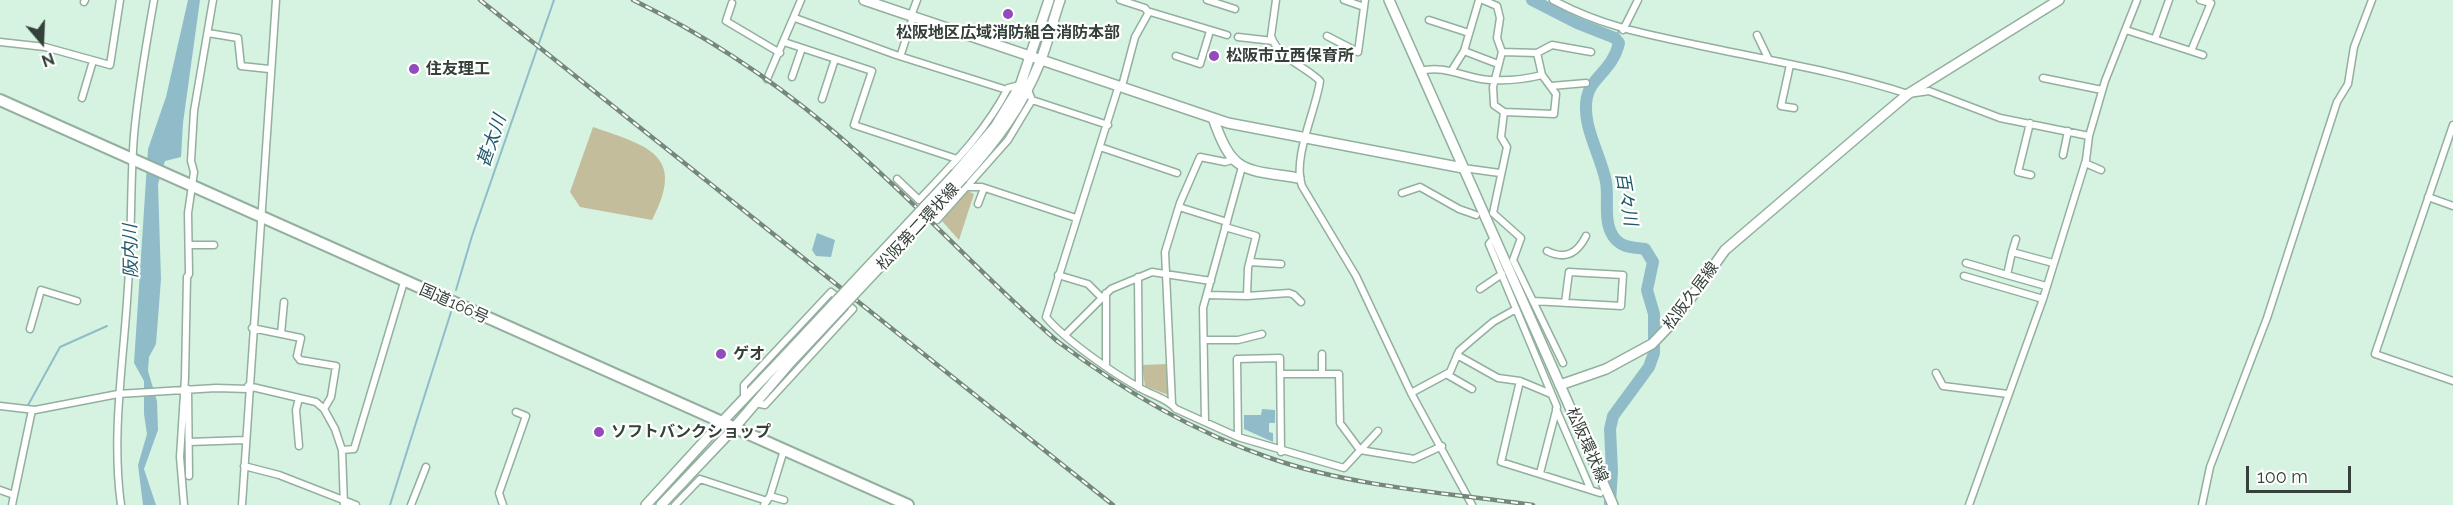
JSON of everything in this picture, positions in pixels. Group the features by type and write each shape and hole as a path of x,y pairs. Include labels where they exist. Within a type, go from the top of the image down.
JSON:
{"highway":[{"name":"国道166号","path":"0,100 908,505"}],"main road":[{"path":"864,0 1213,118 1306,140 1464,168"},
{"name":"松阪第二環状線","path":"646,505 744,398 784,362 989,150 1014,115 1024,88 1030,55 1049,0"},
{"name":"松阪第二環状線","path":"1024,88 1041,60 1060,0"},
{"path":"1389,0 1560,385"},
{"name":"松阪久居線","path":"1560,385 1606,369 1652,344 1665,332 1725,250 1908,94 2054,2"},
{"path":"1213,118 1221,141 1232,160 1242,167 1299,178"},
{"name":"松阪第二環状線","path":"661,505 734,428 784,362"},
{"name":"松阪環状線","path":"1560,385 1613,505"}],"street":[{"path":"0,42 45,47 110,65 120,0"},
{"path":"121,505 117,454 140,76 154,0"},
{"path":"184,505 180,457 186,390 188,213 194,111 213,0"},
{"path":"242,505 269,69 276,0"},
{"path":"767,79 801,0"},
{"path":"901,54 917,0"},
{"path":"1120,0 1227,35"},
{"path":"1148,0 1147,10 1135,37 1046,317 1139,388 1172,404 1176,409 1238,437 1281,452 1344,468 1378,431"},
{"path":"1207,0 1234,9"},
{"path":"1276,0 1271,36 1273,42 1282,53 1320,81 1299,178 1306,195 1356,276 1411,393 1442,446 1472,505"},
{"path":"1327,36 1358,52 1364,4 1344,0"},
{"path":"1452,70 1464,51 1481,0 1497,6 1499,11 1497,38 1502,52 1495,80 1494,105 1504,112 1554,114 1556,94 1542,75 1537,52"},
{"path":"1553,0 1576,13 1621,29 1769,60 1908,94 1929,91 2000,118 2089,136"},
{"path":"1621,29 1638,0"},
{"path":"1969,505 2043,299 2085,163 2089,136 2102,90 2137,0"},
{"path":"2156,39 2169,0"},
{"path":"2191,51 2211,3 2200,0"},
{"path":"2202,505 2210,467 2267,318 2337,102 2349,79 2354,47 2372,0"},
{"path":"732,3 726,21 780,53"},
{"path":"795,18 896,55 901,54 1007,90 1024,88 1032,100 1108,125"},
{"path":"1429,20 1469,33"},
{"path":"2126,30 2203,55"},
{"path":"1176,56 1200,64 1210,31"},
{"path":"208,33 238,38 241,66 269,69"},
{"path":"1757,35 1769,60"},
{"path":"1238,37 1273,42"},
{"path":"784,42 872,71 854,124 957,159"},
{"path":"1502,52 1537,52 1552,45 1591,52"},
{"path":"792,77 802,48"},
{"path":"1464,51 1498,64"},
{"path":"822,99 835,58"},
{"path":"82,98 93,61"},
{"path":"1790,65 1781,106 1794,108"},
{"path":"1420,70 1431,68 1452,70 1495,80 1542,75"},
{"path":"2043,78 2102,90"},
{"path":"1551,86 1586,83"},
{"path":"897,179 919,200 991,118 1007,90"},
{"path":"937,220 962,180 1008,140 1032,100"},
{"path":"1504,112 1501,137 1507,147 1493,213 1521,238 1513,260 1563,363"},
{"path":"2030,123 2018,171 2031,175"},
{"path":"2453,124 2374,354 2453,381"},
{"path":"2063,155 2068,131"},
{"path":"1100,147 1178,173"},
{"path":"1172,404 1168,274 1165,252 1179,207 1200,158 1226,162 1232,160"},
{"path":"2085,163 2101,170"},
{"path":"1205,422 1203,308 1209,295 1242,167"},
{"path":"1464,168 1500,173"},
{"path":"962,180 1076,218"},
{"path":"1402,193 1420,187 1459,209 1476,215"},
{"path":"978,204 984,188"},
{"path":"2428,197 2453,206"},
{"path":"1179,207 1256,236 1250,262 1247,296"},
{"path":"1547,251 1566,256 1575,252 1586,236"},
{"path":"1494,238 1489,244 1591,490"},
{"path":"2007,275 2016,239"},
{"path":"189,245 214,246"},
{"path":"2013,252 2053,262"},
{"path":"1565,303 1569,272 1566,256"},
{"path":"1250,262 1281,264"},
{"path":"1966,263 2046,286"},
{"path":"1066,334 1104,295 1138,277 1152,272 1211,281"},
{"path":"1533,301 1621,306 1623,275 1569,272"},
{"path":"1480,289 1502,274"},
{"path":"1058,275 1088,284 1104,295"},
{"path":"1964,276 2043,299"},
{"path":"1138,277 1139,388"},
{"path":"342,450 354,449 404,282"},
{"path":"30,329 41,290 77,301"},
{"path":"744,398 744,385 831,292 853,309 765,405 755,403"},
{"path":"1209,295 1247,296 1289,293 1294,294 1300,302"},
{"path":"1104,295 1106,365"},
{"path":"281,334 284,302"},
{"path":"1411,393 1454,368 1457,355 1486,327 1516,309"},
{"path":"252,328 301,338 297,356 300,360 336,366 331,397 324,409"},
{"path":"1204,340 1238,340 1262,334"},
{"path":"1322,354 1322,374"},
{"path":"1457,355 1498,378 1520,381 1552,394"},
{"path":"1238,437 1237,358 1280,358 1281,452"},
{"path":"1936,373 1943,386 2008,394"},
{"path":"1280,374 1339,374 1340,423 1360,450 1414,459 1442,446"},
{"path":"1446,374 1472,389"},
{"path":"1520,381 1501,462 1600,493"},
{"path":"0,406 27,409 120,394 248,387 316,402 324,409 335,429 342,450 344,503"},
{"path":"186,390 189,476"},
{"path":"299,398 296,410 299,446"},
{"path":"12,505 27,409"},
{"path":"1540,473 1556,409"},
{"path":"503,505 499,494 526,416 516,412"},
{"path":"189,442 245,440"},
{"path":"767,501 783,450"},
{"path":"244,466 279,475 344,503 356,505"},
{"path":"411,505 426,467"},
{"path":"675,505 700,479 767,501 784,500"},
{"path":"0,490 14,495"}],"shaded area":[{"path":"593,127 645,147 656,156 663,167 665,180 662,198 652,220 580,207 570,192"},
{"path":"968,191 974,194 959,240 942,221"},
{"path":"1168,364 1168,395 1145,386 1142,365"}],"water":[{"name":"阪内川","path":"188,0 200,0 183,123 181,157 165,161 158,184 161,279 156,344 149,357 148,371 157,401 158,430 144,469 156,505 143,505 138,465 147,434 144,414 144,381 134,363 148,149 166,97"},
{"path":"817,233 835,240 831,257 816,256 812,250"},
{"path":"1262,409 1275,410 1275,423 1269,423 1269,432 1273,433 1273,442 1244,429 1244,415 1261,415"}],"waterway":[{"name":"甚太川","path":"456,290 472,236 554,0"},
{"name":"百々川","path":"1532,0 1577,23 1615,38 1619,43 1612,60 1589,90 1587,118 1604,172 1610,230 1616,240 1623,245 1645,249 1653,262 1647,290 1654,314 1654,353 1649,367 1613,416 1610,429 1612,471 1610,503"},
{"path":"1615,38 1635,0"},
{"name":"甚太川","path":"390,505 451,312"},
{"path":"27,407 60,347 107,326"}],"railway":[{"path":"480,0 1113,505"},
{"path":"633,0 709,42 758,73 804,108 886,178 1057,341 1108,377 1160,409 1243,448 1304,469 1368,483 1533,505"}],"place":[{"name":"松阪地区広域消防組合消防本部","path":"1008,14"},
{"name":"松阪市立西保育所","path":"1214,56"},
{"name":"住友理工","path":"414,69"},
{"name":"ゲオ","path":"721,354"},
{"name":"ソフトバンクショップ","path":"599,432"}]}
